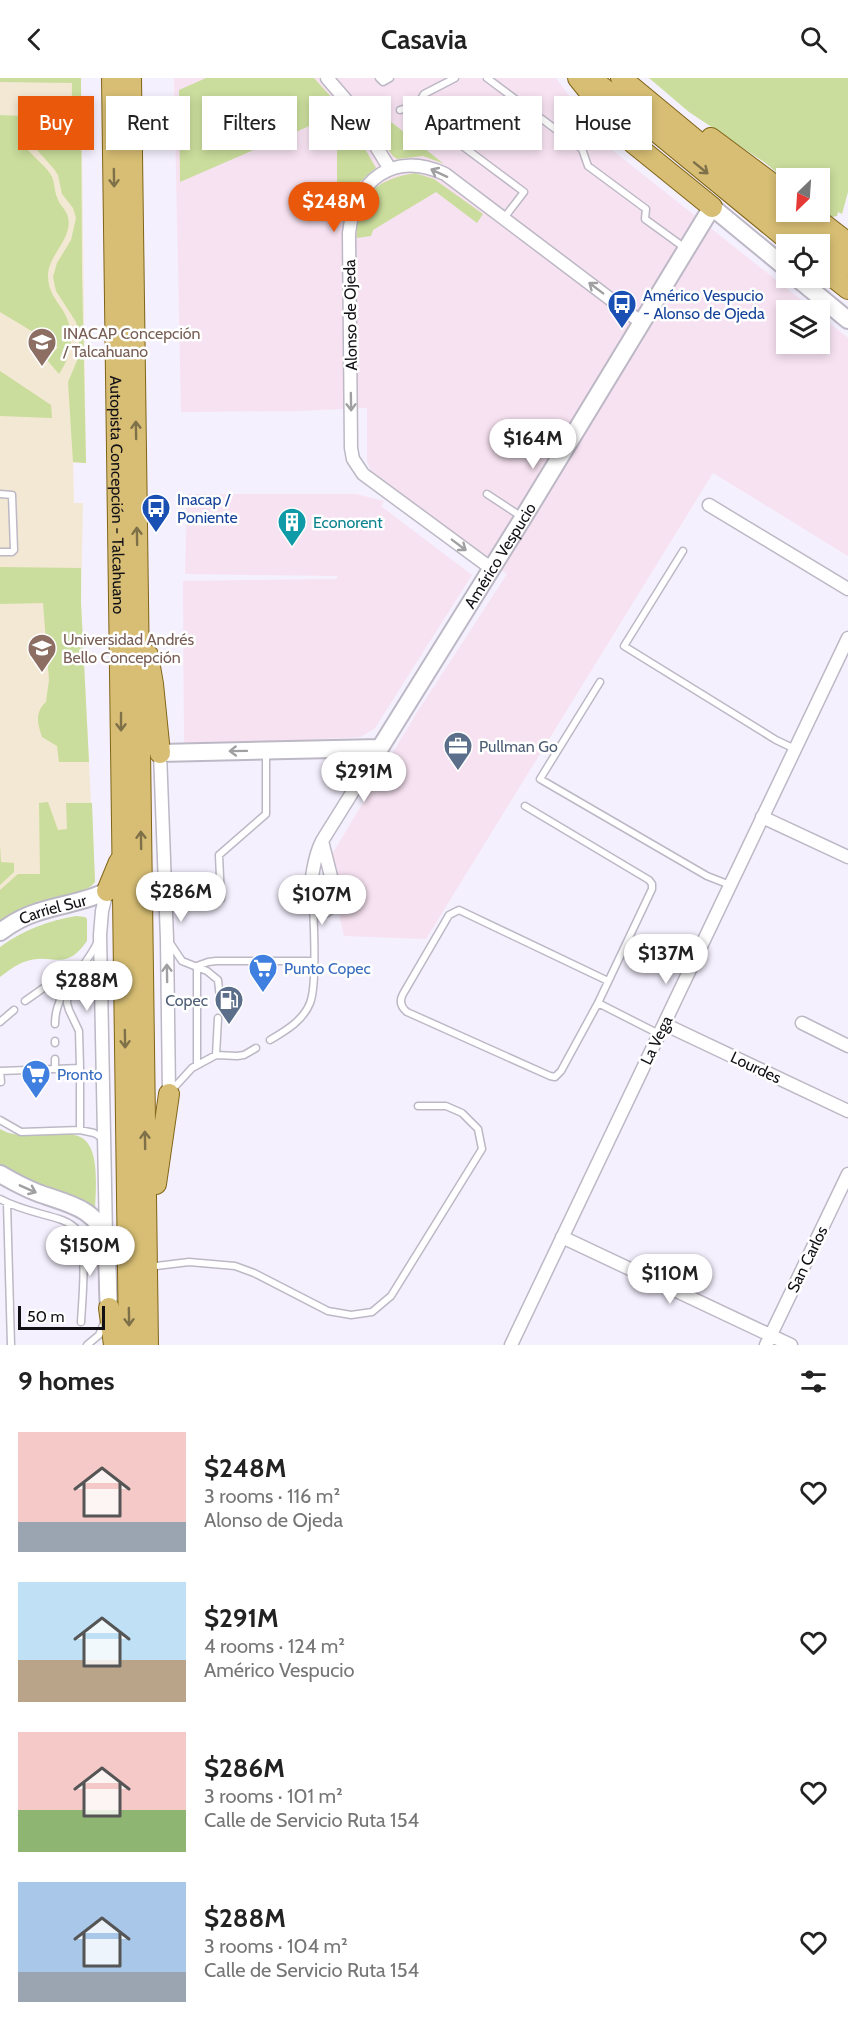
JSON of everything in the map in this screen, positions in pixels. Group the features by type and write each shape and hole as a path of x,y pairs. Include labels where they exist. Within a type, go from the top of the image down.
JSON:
{"main road":[{"name":"Autopista Concepción - Talcahuano","path":"112,78 129,1345"},
{"name":"Autopista Concepción - Talcahuano","path":"131,78 148,1345"},
{"path":"578,78 625,136 712,207"},
{"path":"591,78 782,234"},
{"path":"621,78 848,266"},
{"path":"660,110 720,144 776,186"},
{"path":"824,222 843,234"},
{"path":"830,275 848,289"},
{"path":"138,610 153,684 160,753"},
{"path":"108,891 122,854"},
{"path":"147,1258 169,1094"},
{"path":"109,1308 114,1345"}],"street":[{"path":"327,78 351,106 390,169 416,166 435,170 453,180 642,323"},
{"name":"Alonso de Ojeda","path":"390,169 374,178 362,191 353,210 351,221 353,459 363,474 492,569"},
{"path":"712,207 776,260"},
{"name":"Américo Vespucio","path":"313,902 315,856 322,841 524,518 712,207"},
{"path":"809,288 848,320"},
{"path":"709,505 848,589"},
{"name":"La Vega","path":"511,1345 848,638"},
{"path":"169,1094 160,753 380,748"},
{"path":"762,816 848,857"},
{"path":"313,902 320,910 325,911 333,906 336,896 322,841"},
{"path":"108,891 102,911 100,935 109,1308"},
{"name":"Carriel Sur","path":"0,932 32,914 88,899 108,891"},
{"path":"802,1023 848,1046"},
{"name":"Lourdes","path":"662,1029 848,1111"},
{"path":"0,1174 23,1187 83,1210 97,1221 106,1244"},
{"name":"San Carlos","path":"768,1340 848,1174"},
{"path":"562,1237 768,1340 791,1345"}],"lane":[{"path":"379,78 383,82 390,78"},
{"path":"423,96 455,78"},
{"path":"487,78 582,149 588,166 646,208 645,219 687,249"},
{"path":"468,150 524,192 504,219"},
{"path":"0,494 12,495 14,550 0,552"},
{"path":"487,494 524,518"},
{"path":"683,552 624,645 776,741 795,749"},
{"path":"600,682 540,779 707,876 730,885"},
{"path":"220,899 219,855 266,814 266,751"},
{"path":"525,806 649,880 652,884 652,889 598,1003 561,1071 552,1077 407,1012 402,1007 400,1000 449,915 459,910 608,981"},
{"path":"270,1040 294,1024 307,1010 312,995 313,902"},
{"path":"55,1024 56,1009 68,984 92,952 100,935"},
{"path":"166,939 178,957 207,971 218,980 220,998"},
{"path":"197,966 216,961 314,961"},
{"path":"25,1002 52,982 81,966"},
{"path":"197,966 197,1065"},
{"path":"68,984 67,1003 79,1031 80,1130"},
{"path":"598,1003 662,1029"},
{"path":"0,1022 14,1010"},
{"path":"216,1055 218,1018"},
{"path":"169,1094 180,1079 197,1065 216,1055 244,1055 256,1048"},
{"path":"55,1059 55,1069"},
{"path":"1,1082 0,1071 80,1068"},
{"path":"147,1258 235,1266 254,1273 328,1311 351,1315 372,1312 391,1296 482,1149 478,1129 462,1113 446,1106 418,1106"},
{"path":"0,1120 21,1132 80,1130 104,1138"},
{"path":"0,1199 31,1212 60,1219 78,1231 83,1251 81,1322"},
{"path":"7,1203 10,1345"},
{"path":"0,1266 9,1266"},
{"path":"87,1345 99,1335 109,1308"}],"shaded area":[{"path":"174,78 556,78 569,96 554,96 554,150 612,150 776,280 776,288 786,288 801,300 776,300 776,354 830,354 830,324 848,338 848,556 713,473 426,939 344,936 328,861 416,714 507,574 375,481 367,461 367,408 181,412 176,150 190,150 190,96 174,96"},
{"path":"0,82 81,82 81,96 18,96 18,150 82,150 86,463 73,463 74,503 83,503 81,603 95,882 87,889 29,906 0,921"},
{"path":"187,494 356,494 384,501 381,506 472,575 375,728 361,737 184,747 183,581 336,579 338,576 185,574"}],"green space":[{"path":"0,78 81,78 81,96 72,96 72,83 0,82"},
{"path":"206,78 314,78 330,96 309,96 309,126 297,131 297,96 202,96 202,150 254,150 180,182 180,150 190,150 190,96 179,96 179,90"},
{"path":"649,78 848,78 848,192 842,214 838,212 837,216 830,215 830,168 776,168 776,172 689,112"},
{"path":"0,115 18,116 18,150 28,150 51,175 58,200 68,217 67,233 52,261 48,276 54,298 66,317 71,334 70,350 59,374 47,360 58,347 0,312"},
{"path":"391,122 403,131 403,150 426,150 444,164 423,156 397,159 388,150 391,150"},
{"path":"37,150 81,150 86,463 73,462 68,382 79,356 79,338 76,322 56,291 53,277 57,263 71,240 76,218 73,208 62,194 58,175"},
{"path":"337,150 366,150 376,168 357,185 344,207 337,206"},
{"path":"415,173 434,179 483,214 477,223 436,192 373,230 371,236 357,238 359,211 370,192 389,180"},
{"path":"0,371 51,405 52,418 0,416"},
{"path":"0,567 81,568 89,762 59,762 57,746 42,737 38,718 46,702 49,680 43,603 0,604"},
{"path":"48,802 58,830 67,829 66,803 92,803 95,882 77,893 44,900 0,921 0,890 18,874 40,874 39,803"},
{"path":"0,845 1,862 14,863 14,872 0,885"},
{"path":"76,916 87,919 87,941 79,951 64,959 34,959 24,962 0,977 0,947 36,927"},
{"path":"0,1129 22,1135 68,1134 86,1141 91,1148 96,1170 95,1213 0,1167"}],"place":[{"name":"Américo Vespucio - Alonso de Ojeda","path":"622,330"},
{"name":"INACAP Concepción / Talcahuano","path":"42,368"},
{"name":"Inacap / Poniente","path":"156,534"},
{"name":"Econorent","path":"292,548"},
{"name":"Universidad Andrés Bello Concepción","path":"42,674"},
{"name":"Pullman Go","path":"458,772"},
{"name":"Punto Copec","path":"263,994"},
{"name":"Copec","path":"229,1026"},
{"name":"Pronto","path":"36,1100"}]}
